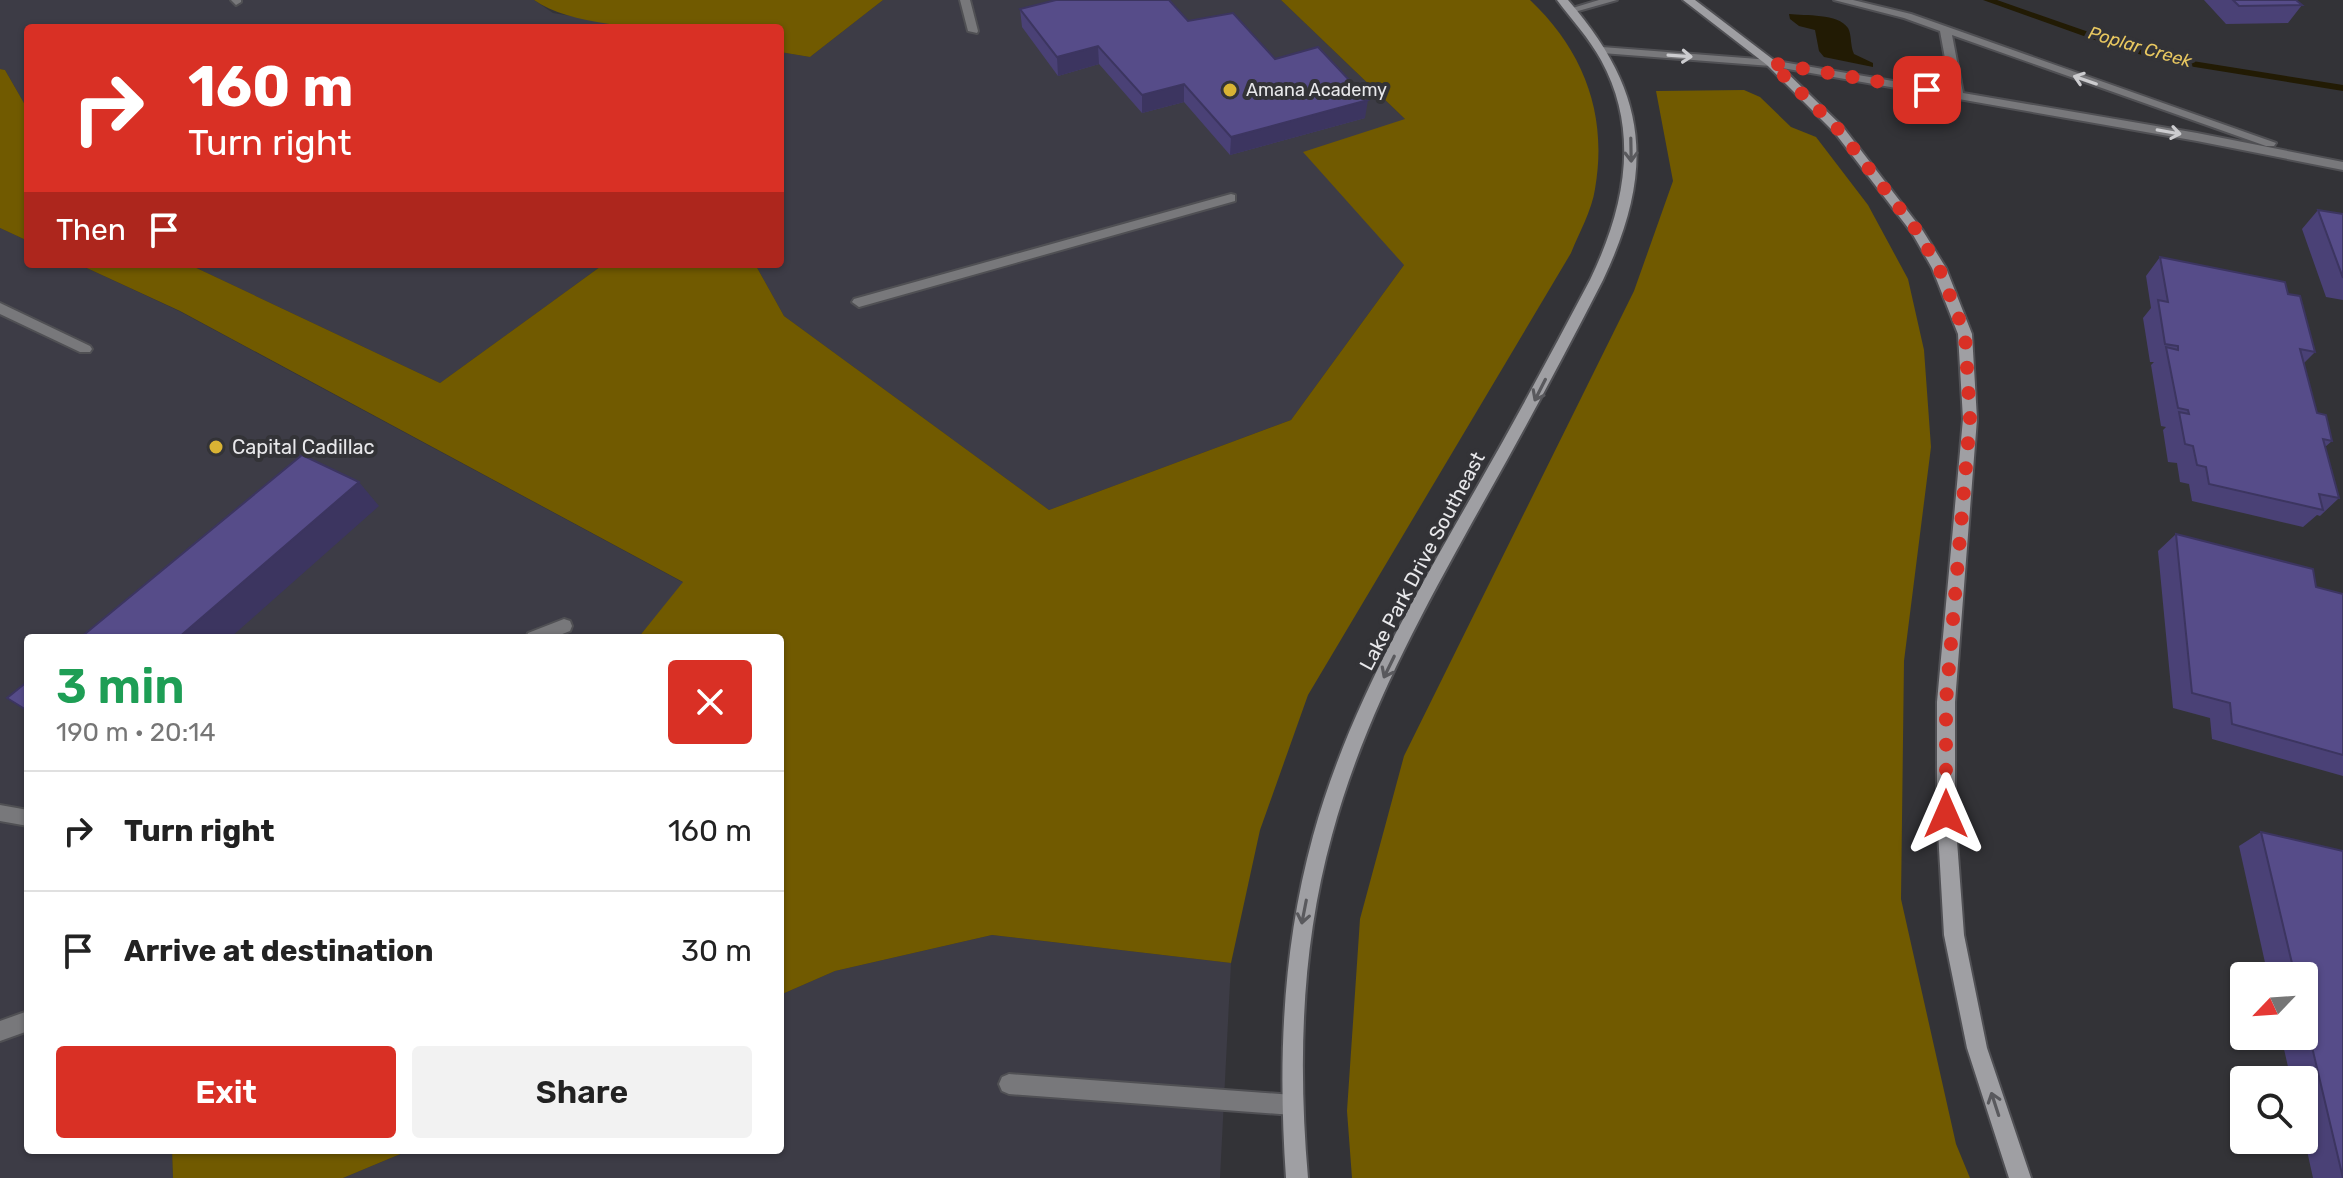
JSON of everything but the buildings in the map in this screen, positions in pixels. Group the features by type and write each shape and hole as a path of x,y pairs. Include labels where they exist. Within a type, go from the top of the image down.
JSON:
{"street":[{"name":"Lake Park Drive Southeast","path":"1297,1178 1293,1105 1293,989 1302,918 1317,849 1360,728 1410,624 1476,500 1532,406 1604,266 1625,206 1630,177 1630,123 1616,74 1602,50 1562,0"},
{"path":"1688,0 1771,63 1839,130 1917,231 1939,268 1965,334 1970,419 1946,702 1946,814 1953,920 1977,1048 2020,1178"}],"lane":[{"path":"965,0 973,31"},
{"path":"1571,10 1612,0"},
{"path":"1839,0 1907,16 2175,112 2261,139 2307,158"},
{"path":"1945,29 1958,95"},
{"path":"1602,50 1771,63 2343,166"},
{"path":"859,302 1231,198"},
{"path":"0,308 85,349"},
{"path":"544,634 564,626"},
{"path":"0,813 24,817"},
{"path":"0,1031 24,1022"},
{"path":"1009,1084 1293,1105"}],"shaded area":[{"path":"0,0 534,0 553,13 618,24 24,24 24,103 5,70 0,69"},
{"path":"534,0 883,0 810,57 784,53 784,24 612,24 557,12"},
{"path":"883,0 1281,0 1406,120 1404,265 1291,420 1049,510 784,316 757,268 784,268 784,53 810,57"},
{"path":"1281,0 1530,0 1565,41 1588,86 1598,135 1595,189 1571,253 1308,695 1260,830 1231,963 992,935 835,971 784,993 784,634 641,634 683,582 180,311 87,268 196,268 440,383 598,268 757,268 784,316 1049,510 1291,420 1404,265 1303,152 1405,119"},
{"path":"1789,14 1812,15 1843,23 1848,28 1854,54 1873,63 1873,67 1824,57 1819,51 1815,30 1799,26 1790,19"},
{"path":"0,69 5,70 24,103 24,239 0,228"},
{"path":"1744,90 1760,97 1791,127 1816,137 1868,205 1908,279 1924,350 1931,447 1904,661 1901,899 1956,1144 1970,1178 1352,1178 1347,1111 1360,919 1404,756 1634,291 1673,181 1656,91"},
{"name":"Capital Cadillac","path":"0,228 24,239 24,268 87,268 179,311 684,583 641,634 24,634 24,1154 172,1154 173,1178 0,1178"},
{"path":"196,268 598,268 440,383"},
{"path":"992,935 1231,963 1220,1178 343,1178 400,1154 784,1154 784,993 835,971"},
{"path":"172,1154 400,1154 343,1178 173,1178"}],"waterway":[{"name":"Poplar Creek","path":"1988,0 2123,47 2179,62 2343,88"}],"place":[{"name":"Amana Academy","path":"1230,90"},
{"name":"Capital Cadillac","path":"216,447"}],"route":[{"path":"1927,90 1771,63 1839,130 1890,193 1939,268 1965,334 1970,419 1946,702 1946,814"}]}
